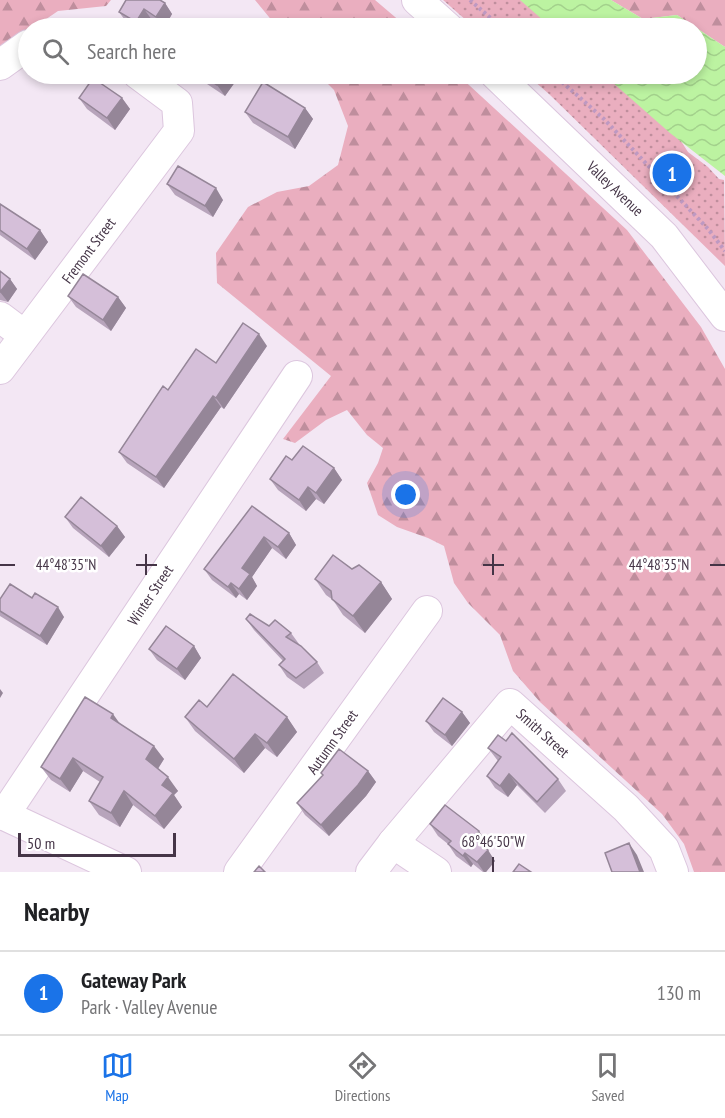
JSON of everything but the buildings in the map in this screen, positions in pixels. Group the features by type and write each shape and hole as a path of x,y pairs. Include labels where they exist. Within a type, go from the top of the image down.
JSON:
{"street":[{"path":"417,0 437,18"},
{"path":"0,65 18,52"},
{"name":"Fremont Street","path":"0,369 179,131 177,103 151,84"},
{"name":"Valley Avenue","path":"505,84 664,236 725,316"},
{"path":"0,317 24,335"},
{"name":"Winter Street","path":"2,814 297,376"},
{"name":"Autumn Street","path":"239,872 427,611"},
{"name":"Smith Street","path":"371,872 510,704 626,808 664,849 673,872"},
{"path":"2,814 122,871"},
{"path":"393,843 436,872"}],"path":[{"path":"470,0 491,18"},
{"path":"564,84 604,119 708,229 725,251"}],"green space":[{"path":"0,0 111,0 106,6 58,11 48,18 18,18 18,38 0,51"},
{"path":"255,0 375,0 396,18 270,18"},
{"path":"443,0 525,0 545,18 464,18"},
{"path":"611,0 725,0 725,47 707,35 707,18 682,18 677,15 641,18"},
{"path":"328,84 468,84 627,230 701,327 725,369 725,872 694,872 684,844 662,814 540,702 513,671 500,635 468,603 454,583 444,546 397,527 378,515 367,483 383,448 367,435 347,410 326,420 295,443 283,439 331,376 217,283 216,253 248,207 277,192 309,186 338,165 348,126 334,90"},
{"path":"538,84 620,84 681,141 688,152 708,167 719,179 724,180 725,266"}],"water":[{"path":"520,0 611,0 641,18 541,18"},
{"path":"677,15 682,18 652,18"},
{"path":"707,35 725,47 725,176 670,133 614,84 707,84"}],"place":[{"name":"Gateway Park","path":"672,173"}]}
